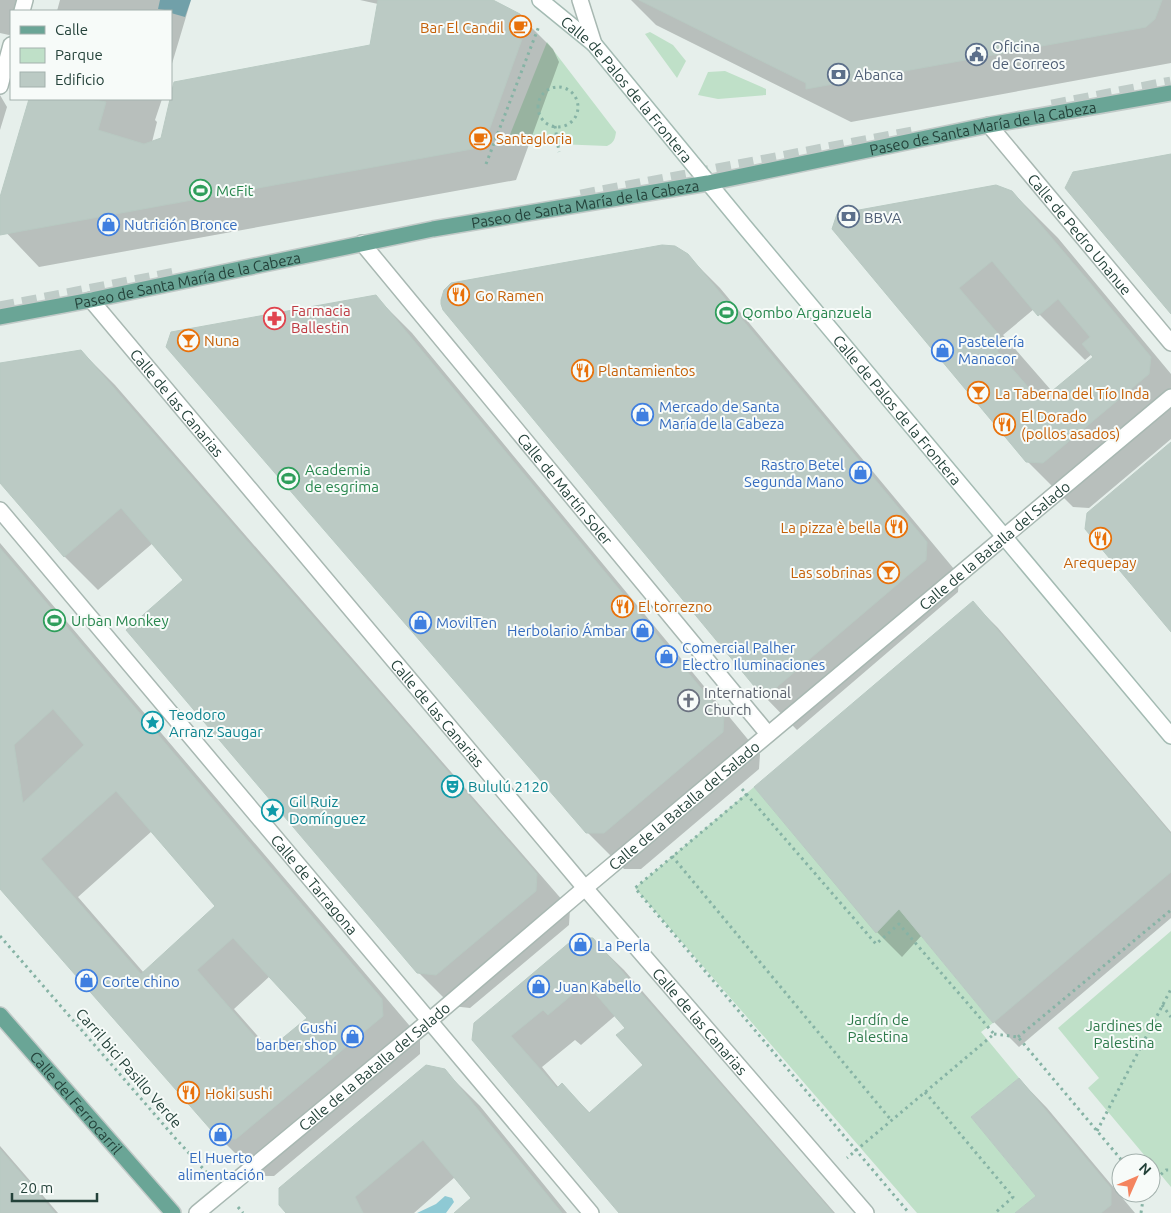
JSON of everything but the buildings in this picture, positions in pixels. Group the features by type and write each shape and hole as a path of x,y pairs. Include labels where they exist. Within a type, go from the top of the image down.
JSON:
{"main road":[{"name":"Paseo de Santa María de la Cabeza","path":"0,317 91,300 433,228 708,183 989,125 1171,93"},
{"name":"Calle del Ferrocarril","path":"0,1015 173,1213"}],"street":[{"name":"Calle de Palos de la Frontera","path":"540,0 594,44 1171,736"},
{"path":"580,0 594,44"},
{"path":"0,86 10,48"},
{"name":"Calle de Pedro Unanue","path":"989,125 1171,343"},
{"name":"Calle de Martín Soler","path":"362,243 768,734"},
{"name":"Calle de las Canarias","path":"91,300 585,888 866,1213"},
{"name":"Calle de la Batalla del Salado","path":"197,1213 429,1021 1171,397"},
{"name":"Calle de Tarragona","path":"0,510 591,1213"}],"path":[{"path":"486,164 542,18"},
{"path":"558,87 564,88 574,96 578,109 573,120 568,124 555,126 544,120 540,115 539,102 546,91 558,87"},
{"path":"555,126 559,152"},
{"path":"742,789 876,944 899,924 994,1034 1018,1037 1116,1153"},
{"path":"747,794 635,888 909,1213"},
{"path":"672,856 892,1120"},
{"path":"1018,1037 1171,910"},
{"name":"Carril bici Pasillo Verde","path":"0,936 176,1139 243,1213"},
{"path":"1097,1131 1171,989"},
{"path":"1162,1005 1171,1017"},
{"path":"830,1172 994,1034"},
{"path":"925,1092 1013,1197 995,1213"}],"green space":[{"path":"650,32 673,45 686,61 677,78 645,34"},
{"path":"547,42 616,132 611,144 607,146 507,142"},
{"path":"725,71 766,89 766,95 718,99 698,95 708,72"},
{"name":"Jardín de Palestina","path":"754,787 876,932 899,909 993,1023 981,1032 1019,1078 971,1117 1036,1196 1015,1213 917,1213 635,888"},
{"name":"Jardines de Palestina","path":"1171,931 1171,1187 1161,1175 1161,1153 1142,1153 1088,1088 1099,1078 1058,1028"}],"water":[{"path":"160,0 191,0 185,17 172,13 172,10 158,9"},
{"path":"445,1196 452,1198 454,1202 446,1213 417,1213 436,1204"}],"tunnel":[{"path":"1052,107 1171,84"},
{"path":"581,197 912,134"},
{"path":"0,309 180,274"}],"place":[{"name":"Bar El Candil","path":"520,27"},
{"name":"Oficina de Correos","path":"976,55"},
{"name":"Abanca","path":"838,74"},
{"name":"Santagloria","path":"480,138"},
{"name":"McFit","path":"200,190"},
{"name":"BBVA","path":"848,217"},
{"name":"Nutrición Bronce","path":"108,224"},
{"name":"Go Ramen","path":"459,295"},
{"name":"Qombo Arganzuela","path":"726,312"},
{"name":"Farmacia Ballestin","path":"275,319"},
{"name":"Nuna","path":"188,340"},
{"name":"Pastelería Manacor","path":"942,350"},
{"name":"Plantamientos","path":"582,370"},
{"name":"La Taberna del Tío Inda","path":"979,393"},
{"name":"Mercado de Santa María de la Cabeza","path":"643,415"},
{"name":"El Dorado (pollos asados)","path":"1005,425"},
{"name":"Rastro Betel Segunda Mano","path":"860,473"},
{"name":"Academia de esgrima","path":"289,478"},
{"name":"La pizza è bella","path":"897,527"},
{"name":"Arequepay","path":"1100,539"},
{"name":"Las sobrinas","path":"888,572"},
{"name":"El torrezno","path":"622,606"},
{"name":"Urban Monkey","path":"55,620"},
{"name":"MovilTen","path":"420,622"},
{"name":"Herbolario Ámbar","path":"643,630"},
{"name":"Comercial Palher Electro Iluminaciones","path":"666,656"},
{"name":"International Church","path":"688,701"},
{"name":"Teodoro Arranz Saugar","path":"153,723"},
{"name":"Bululú 2120","path":"452,786"},
{"name":"Gil Ruiz Domínguez","path":"273,810"},
{"name":"La Perla","path":"581,945"},
{"name":"Corte chino","path":"86,981"},
{"name":"Juan Kabello","path":"539,986"},
{"name":"Gushi barber shop","path":"353,1036"},
{"name":"Hoki sushi","path":"189,1093"},
{"name":"El Huerto alimentación","path":"221,1134"}]}
